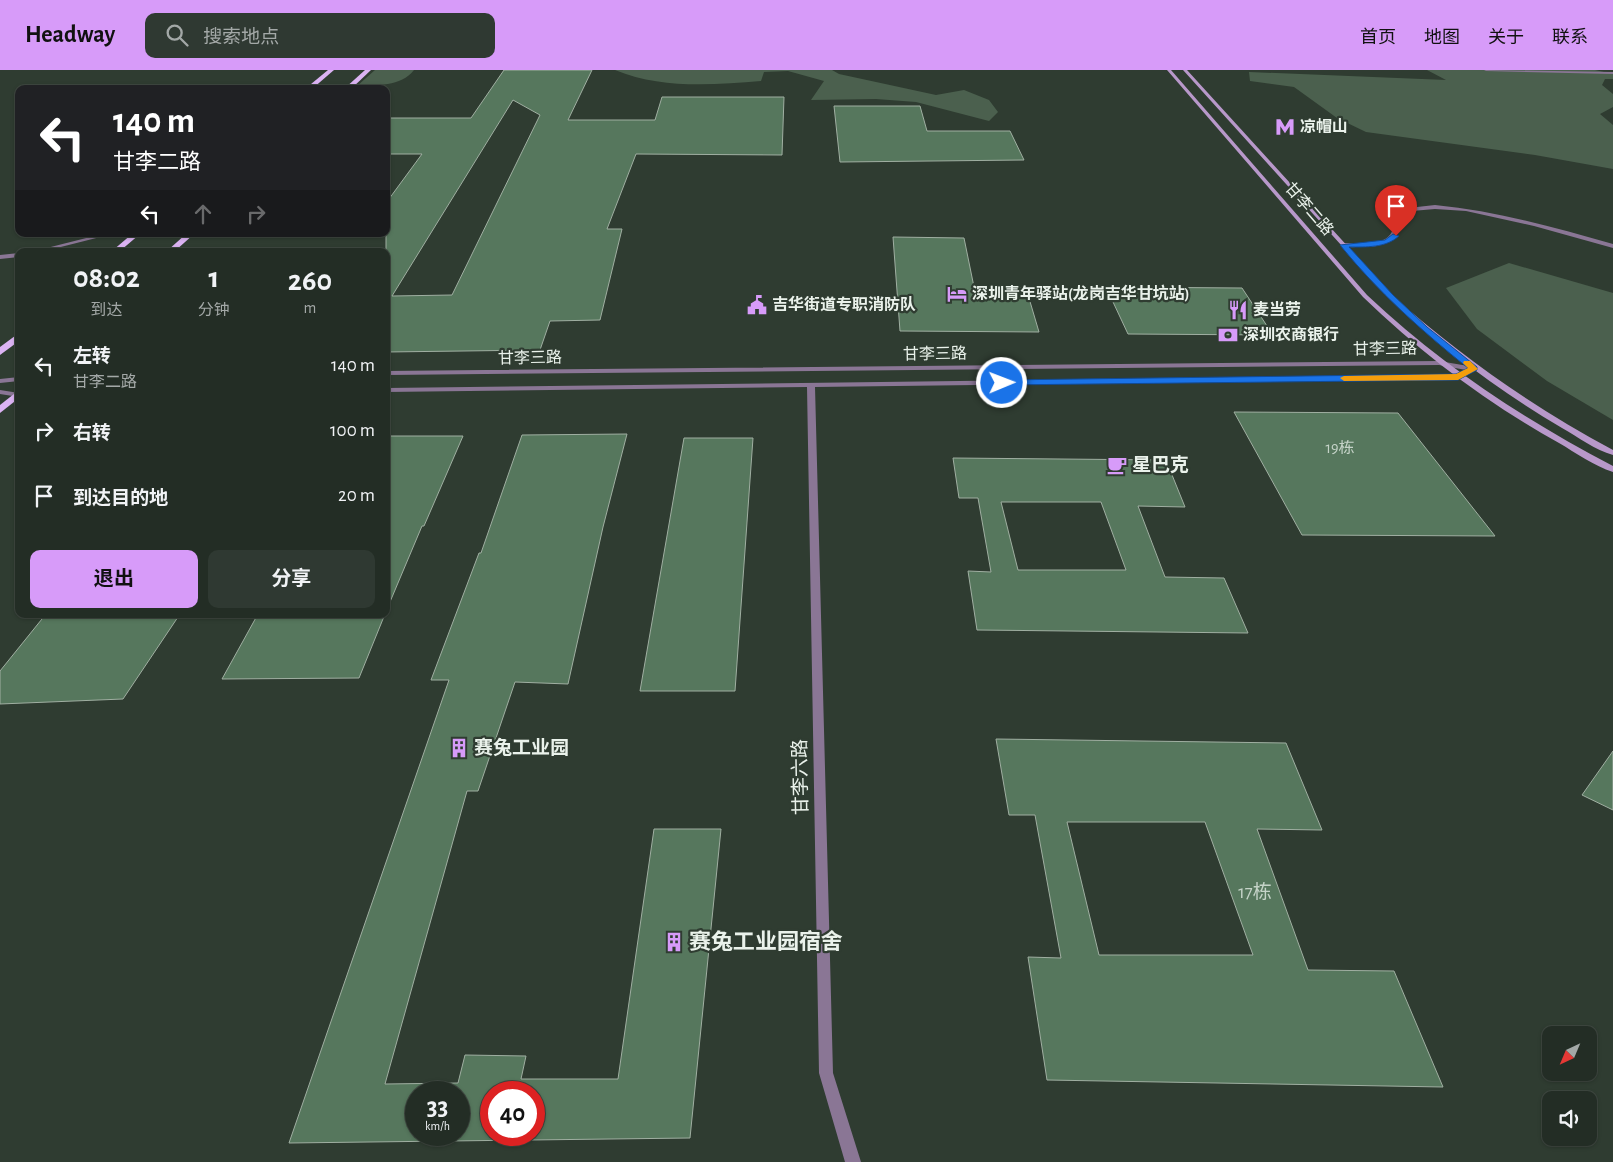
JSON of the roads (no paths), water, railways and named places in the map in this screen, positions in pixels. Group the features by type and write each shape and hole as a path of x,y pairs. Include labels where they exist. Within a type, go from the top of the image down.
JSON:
{"main road":[{"path":"313,85 331,70"},
{"path":"351,85 368,70"},
{"name":"甘李二路","path":"1169,70 1365,296 1398,328 1458,377 1503,406 1613,469"},
{"name":"甘李二路","path":"1185,70 1390,296 1424,328 1474,369 1526,403 1613,454"},
{"path":"120,248 132,237"},
{"path":"174,248 187,237"},
{"path":"0,352 15,339"},
{"path":"0,410 15,397"}],"street":[{"path":"1486,70 1613,73"},
{"path":"1344,245 1369,245 1387,242 1396,236 1398,229 1396,218 1400,213 1420,207 1484,212 1613,246"},
{"path":"51,248 96,237"},
{"path":"0,257 15,255"},
{"name":"甘李三路","path":"390,373 1439,363 1474,369"},
{"name":"甘李三路","path":"390,390 1458,377 1474,369"},
{"path":"0,381 15,379"},
{"name":"甘李六路","path":"810,387 826,1073 852,1162"},
{"path":"0,392 15,394"}],"place":[{"name":"凉帽山","path":"1285,127"},
{"name":"深圳青年驿站(龙岗吉华甘坑站)","path":"957,294"},
{"name":"吉华街道专职消防队","path":"757,305"},
{"name":"麦当劳","path":"1238,310"},
{"name":"深圳农商银行","path":"1228,335"},
{"name":"星巴克","path":"1117,465"},
{"name":"赛兔工业园","path":"459,748"},
{"name":"赛兔工业园宿舍","path":"674,942"}]}
